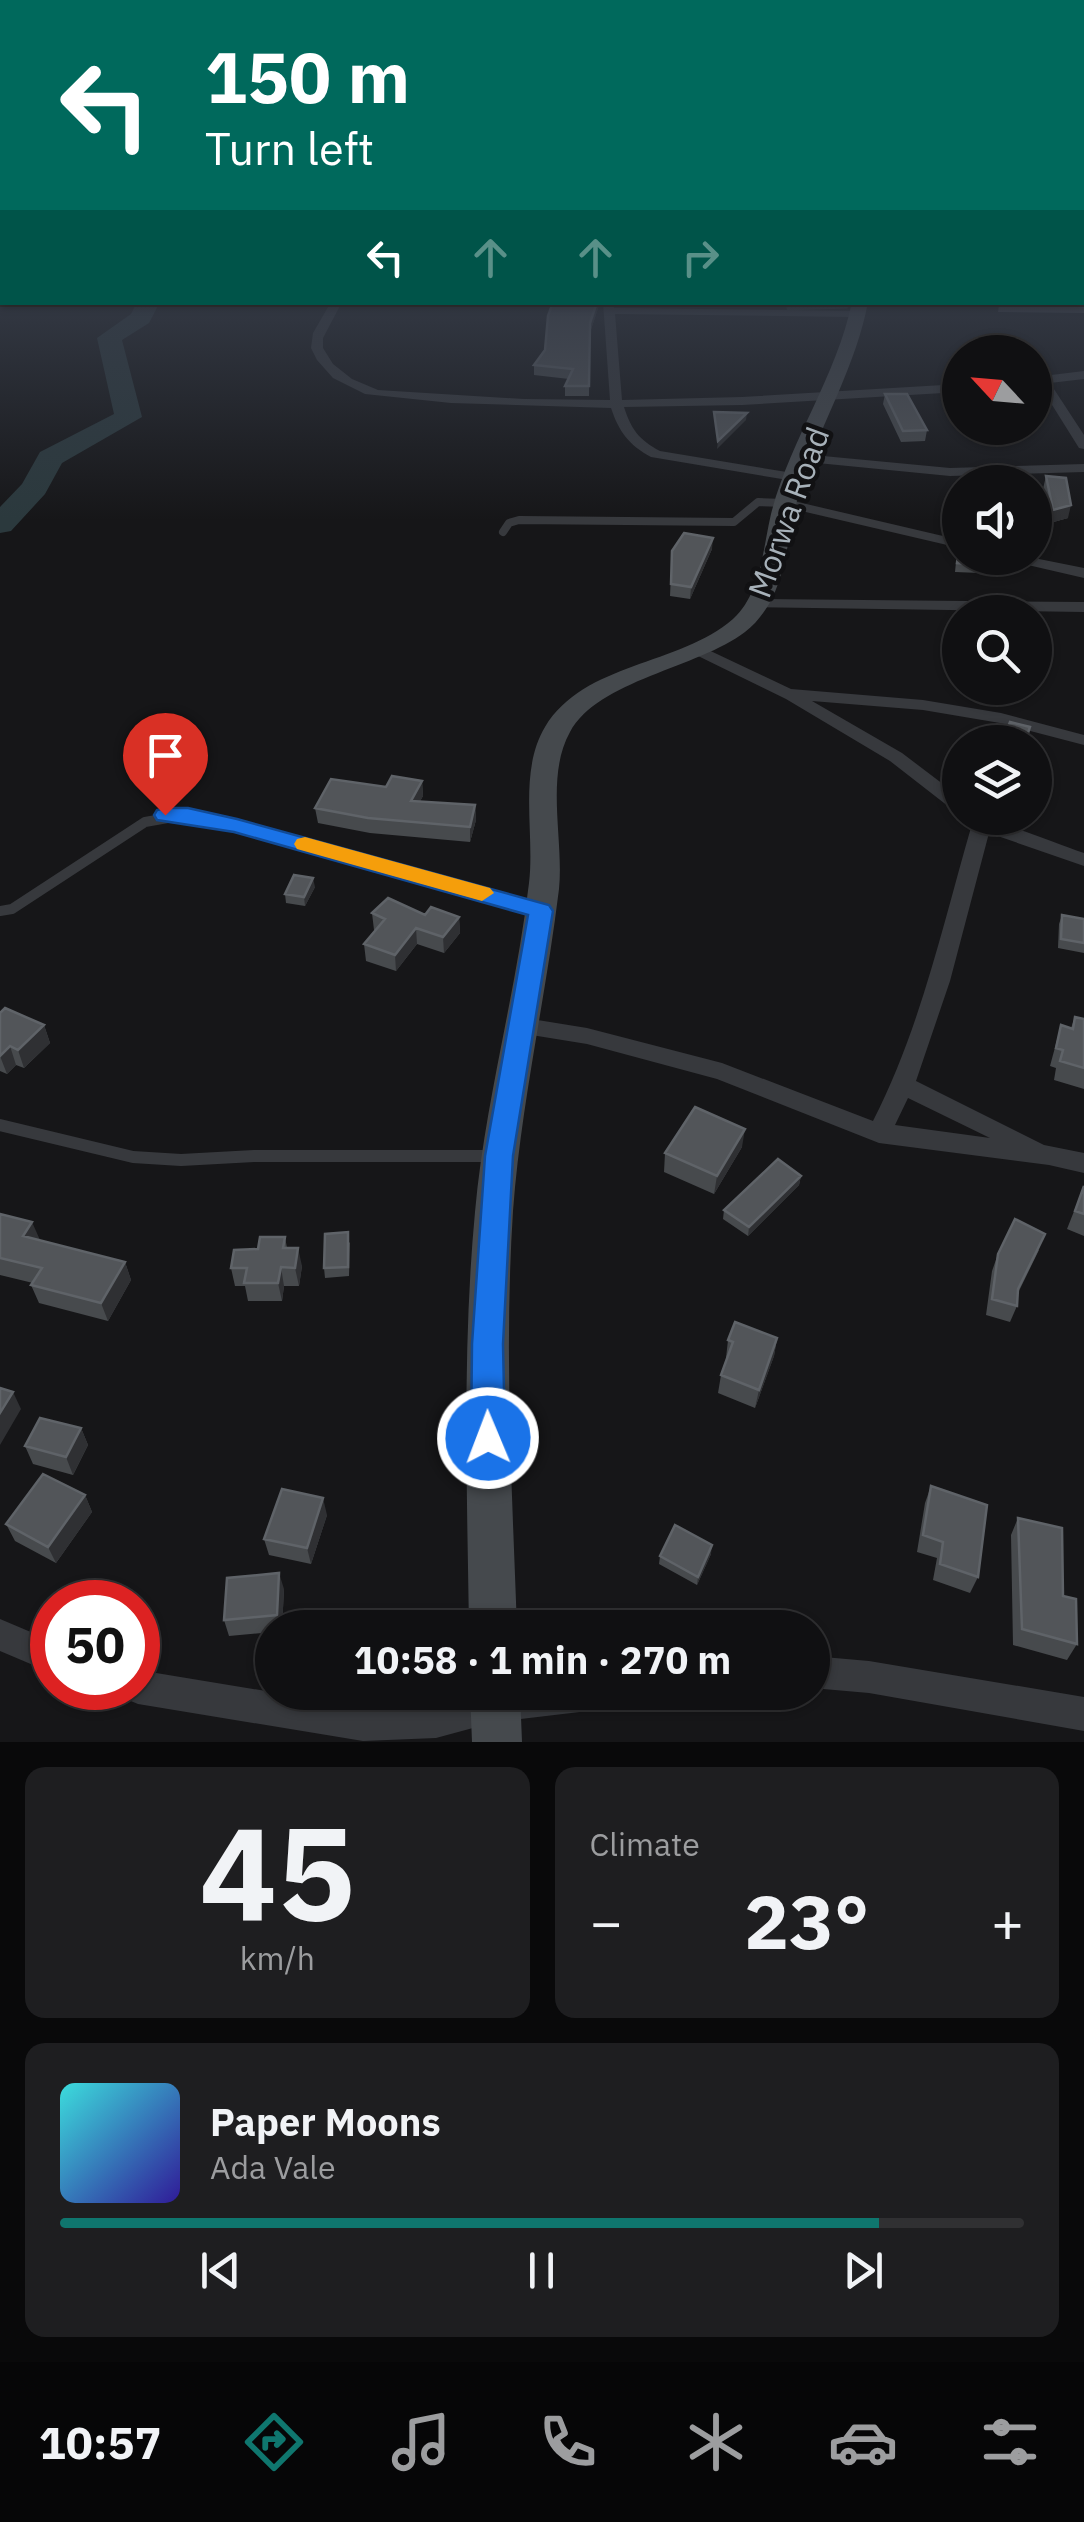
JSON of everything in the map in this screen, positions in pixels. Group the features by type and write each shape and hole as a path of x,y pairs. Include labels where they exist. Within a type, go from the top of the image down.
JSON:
{"main road":[{"name":"Morwa Road","path":"493,1610 487,1363 499,1156 541,911 552,741 570,713 612,686 700,651 740,625 756,604 793,479 847,358"}],"street":[{"path":"323,358 336,374 361,391 617,407 942,389"},
{"path":"611,358 617,407 645,451 793,479 942,537"},
{"path":"1052,379 1084,375"},
{"path":"1052,399 1084,445"},
{"path":"793,479 1084,468"},
{"path":"1052,566 1084,573"},
{"path":"756,604 1084,608"},
{"path":"700,651 788,694 896,757 942,792"},
{"path":"788,694 924,705 1001,718 1084,740"},
{"path":"879,1133 905,1086 924,1039 975,835"},
{"path":"1011,835 1084,860"},
{"path":"519,1025 587,1036 722,1072 879,1133 1049,1155 1084,1164"},
{"path":"905,1086 1049,1155"},
{"path":"0,1635 30,1648"},
{"path":"830,1674 1084,1714"},
{"path":"160,1692 363,1724 496,1713"}],"lane":[{"path":"503,532 509,523 519,520 734,522 793,479"},
{"path":"0,912 12,909 145,822 165,815 188,815 237,826 541,911"},
{"path":"0,1125 133,1156 181,1160 254,1156 499,1156"}],"building":[{"path":"539,358 589,358 589,386 565,386 573,369 534,365"},
{"path":"885,394 907,394 927,430 903,431"},
{"path":"714,412 747,413 718,441"},
{"path":"1052,477 1066,478 1071,505 1053,510"},
{"path":"684,533 713,538 691,587 671,584 672,551"},
{"path":"392,776 422,781 411,801 475,805 470,827 368,818 315,808 331,779 386,787"},
{"path":"294,875 313,878 304,897 285,894"},
{"path":"388,898 425,915 431,907 459,917 443,937 416,928 395,955 364,944 385,919 372,913"},
{"path":"1062,915 1084,919 1084,943 1061,939"},
{"path":"5,1008 44,1025 18,1050 10,1046 0,1056 0,1013"},
{"path":"1075,1017 1084,1019 1084,1068 1060,1061 1063,1050 1056,1048 1061,1025 1073,1029"},
{"path":"695,1107 745,1129 717,1176 665,1153"},
{"path":"778,1159 801,1176 749,1227 724,1210"},
{"path":"1084,1186 1084,1214 1075,1211"},
{"path":"0,1214 32,1222 23,1236 125,1262 101,1303 31,1285 42,1268 0,1258"},
{"path":"1015,1219 1045,1234 1018,1289 1017,1306 992,1299 998,1254"},
{"path":"348,1232 348,1267 324,1268 325,1234"},
{"path":"260,1237 285,1237 283,1248 298,1248 295,1268 281,1267 278,1283 244,1283 247,1268 231,1268 234,1250 258,1249"},
{"path":"735,1322 777,1338 759,1390 721,1375 733,1342 728,1340"},
{"path":"0,1388 13,1392 0,1413"},
{"path":"40,1418 81,1428 66,1457 25,1446"},
{"path":"43,1474 85,1495 48,1547 6,1524"},
{"path":"931,1486 987,1505 978,1577 940,1564 943,1542 923,1535"},
{"path":"282,1489 323,1498 307,1548 264,1539"},
{"path":"1018,1518 1062,1528 1063,1596 1076,1599 1077,1644 1022,1629"},
{"path":"675,1525 712,1545 698,1577 660,1556"},
{"path":"279,1573 277,1610 255,1610 255,1617 224,1620 227,1578"}],"waterway":[{"path":"0,524 35,488 50,458 128,417 114,358"}],"slow traffic":[{"path":"305,844 482,893"}],"route":[{"path":"165,815 188,815 237,826 541,911 499,1156 488,1344 488,1438"}]}
